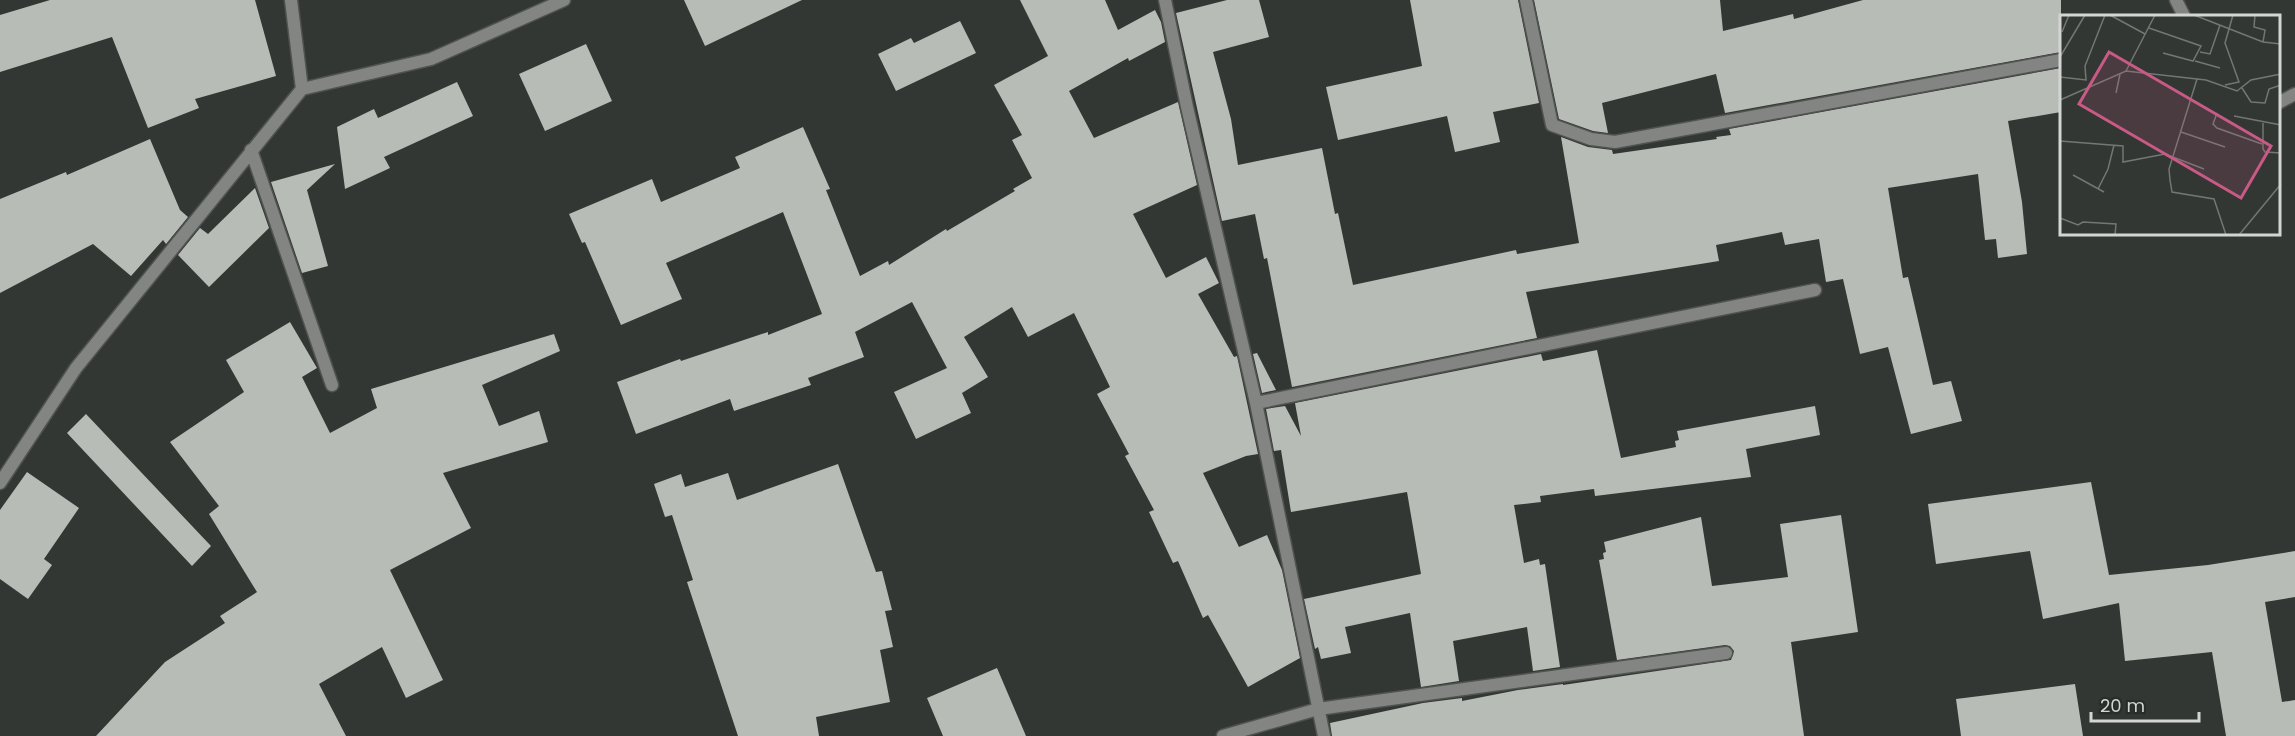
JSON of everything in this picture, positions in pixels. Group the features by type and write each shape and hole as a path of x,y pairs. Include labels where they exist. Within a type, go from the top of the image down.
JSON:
{"street":[{"path":"291,0 302,89"},
{"path":"0,483 76,368 302,89 431,58 564,0"},
{"path":"1166,0 1187,107 1256,403 1324,736"},
{"path":"1526,0 1552,125 1591,139 1615,142 2060,60"},
{"path":"2176,0 2184,15"},
{"path":"2280,102 2295,94"},
{"path":"251,150 332,385"},
{"path":"1256,403 1815,290"},
{"path":"1222,736 1318,709 1726,653"}],"building":[{"path":"50,0 255,0 276,76 195,99 199,108 148,128 112,37 0,72 0,15"},
{"path":"684,0 802,0 705,46"},
{"path":"1020,0 1105,0 1118,30 1155,10 1161,22 1165,42 1129,61 1128,58 1069,91 1094,138 1178,102 1197,185 1133,214 1166,278 1206,257 1219,283 1198,294 1234,357 1237,356 1258,454 1246,456 1203,473 1239,547 1267,535 1282,570 1300,658 1248,687 1208,615 1203,618 1178,561 1173,563 1149,512 1154,510 1125,456 1129,454 1097,394 1110,387 1074,313 1028,337 1012,307 964,337 988,377 962,393 971,413 916,439 894,392 947,368 912,302 855,332 864,357 808,378 811,385 734,411 730,399 636,434 617,382 680,359 681,361 768,332 768,335 822,314 783,212 666,263 682,299 621,325 585,242 582,243 569,214 652,179 661,202 740,168 735,157 803,127 830,189 826,190 860,276 888,261 889,265 946,229 947,231 1015,191 1013,189 1032,178 1012,140 1022,135 994,85 1048,56"},
{"path":"1227,0 1259,0 1269,37 1213,52 1231,119 1238,165 1322,148 1335,214 1338,213 1353,285 1516,250 1517,254 1579,243 1561,137 1588,147 1612,150 1613,154 1717,139 1716,137 1731,135 1729,129 2060,68 2060,112 2008,121 2022,202 2027,254 1998,258 1996,239 1985,240 1978,174 1888,188 1903,278 1908,277 1933,385 1951,381 1962,421 1911,434 1888,347 1860,354 1843,279 1826,282 1819,239 1785,245 1782,232 1716,245 1719,261 1526,292 1537,338 1292,387 1267,258 1264,259 1255,214 1222,221 1176,13"},
{"path":"1410,0 1518,0 1539,103 1493,112 1500,142 1455,152 1447,116 1338,140 1326,87 1422,66"},
{"path":"1534,0 1720,0 1723,31 1793,14 1794,19 1863,0 2061,0 2060,52 1725,113 1716,74 1602,103 1608,133 1593,131 1559,119"},
{"path":"960,21 976,53 896,91 878,54 911,38 914,43"},
{"path":"586,44 612,101 545,131 519,74"},
{"path":"457,82 473,116 384,157 390,168 345,189 337,127 374,109 378,118"},
{"path":"150,139 180,210 188,217 166,244 163,240 131,276 93,244 0,293 0,199 66,172 67,175"},
{"path":"335,164 307,190 328,266 302,273 271,182"},
{"path":"255,188 269,228 209,287 178,255 200,228 208,234"},
{"path":"290,322 317,368 302,377 330,433 377,408 371,389 554,334 560,351 482,385 499,426 539,411 548,442 443,473 471,528 390,570 443,680 406,698 382,647 319,684 346,736 96,736 165,662 225,623 220,616 257,592 209,514 219,506 170,442 244,392 226,360"},
{"path":"1597,350 1621,458 1676,447 1675,441 1679,440 1677,431 1815,406 1820,435 1746,449 1751,477 1595,496 1594,489 1540,496 1541,502 1514,505 1524,563 1539,559 1540,565 1545,564 1560,667 1533,671 1527,627 1453,641 1459,681 1421,687 1410,613 1345,627 1351,653 1321,659 1318,647 1315,649 1304,599 1421,574 1407,492 1291,512 1281,450 1274,451 1266,409 1285,406 1301,436 1295,403 1541,354 1543,361"},
{"path":"1257,353 1276,390 1262,393 1253,354"},
{"path":"86,414 211,546 192,566 67,433"},
{"path":"838,464 876,572 882,571 892,610 885,611 893,647 880,650 890,702 816,717 819,736 738,736 687,582 693,580 672,515 665,517 654,484 681,474 685,487 728,473 737,500"},
{"path":"27,472 79,508 44,559 52,565 28,599 0,579 0,510"},
{"path":"2091,482 2109,575 2208,565 2295,551 2295,597 2265,602 2282,702 2295,700 2295,736 2226,736 2212,652 2125,661 2119,603 2043,619 2030,551 1936,564 1928,504"},
{"path":"1841,515 1858,632 1791,642 1804,736 1332,736 1330,723 1423,703 1462,698 1462,701 1518,690 1731,660 1734,651 1730,646 1725,645 1617,660 1599,560 1604,559 1603,553 1606,552 1604,542 1701,517 1712,586 1788,577 1780,524"},
{"path":"997,668 1026,736 943,736 927,698"},
{"path":"2075,684 2083,736 1961,736 1956,699"}]}
